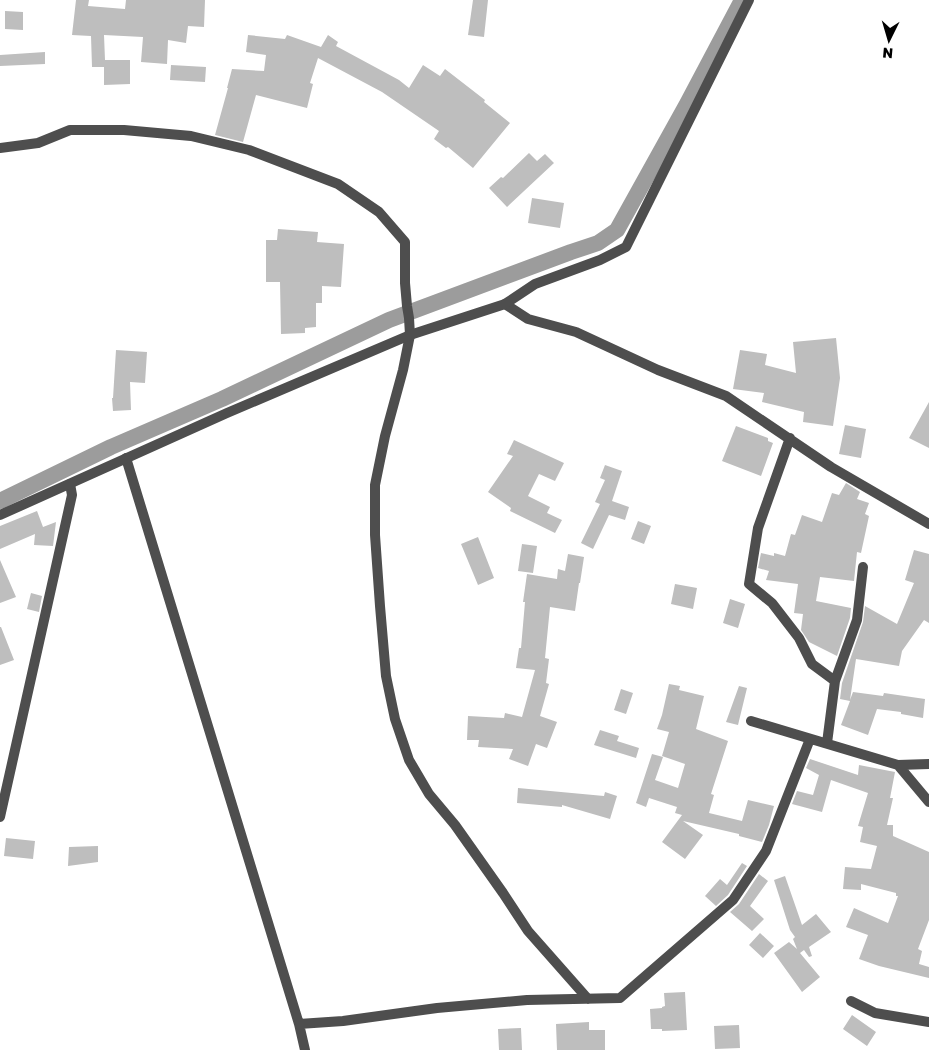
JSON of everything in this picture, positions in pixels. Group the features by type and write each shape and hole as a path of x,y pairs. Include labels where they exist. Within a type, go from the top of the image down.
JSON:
{"street":[{"path":"0,515 227,413 410,335 505,304 535,284 600,260 626,247 749,0"},
{"path":"0,148 38,142 70,130 124,130 192,136 249,150 338,184 380,212 405,242 410,335 375,485 375,535 380,606 386,676 395,719 410,760 429,794 455,825 503,892 528,931 588,999"},
{"path":"505,304 528,319 576,332 658,370 726,396 832,467 929,524"},
{"path":"790,438 758,528 749,584 772,603 799,638 812,664 835,681"},
{"path":"126,458 305,1050"},
{"path":"0,817 72,496 70,484"},
{"path":"827,744 835,681 856,620 863,567"},
{"path":"751,721 898,764 929,764"},
{"path":"298,1024 343,1021 437,1008 527,1000 620,998 733,900 766,851 810,738"},
{"path":"898,764 929,802"},
{"path":"851,1000 875,1013 929,1022"}],"building":[{"path":"76,0 89,0 88,6 125,9 126,0 205,0 204,27 188,26 186,43 168,40 167,64 141,62 143,37 104,35 105,60 130,60 130,84 104,85 104,67 92,67 91,36 72,35"},
{"path":"473,0 488,0 484,37 468,35"},
{"path":"5,11 23,12 23,30 5,29"},
{"path":"248,35 285,39 287,35 321,47 328,35 338,42 336,46 399,80 409,88 423,65 440,76 445,69 485,100 484,102 510,123 473,168 448,147 446,148 434,139 439,131 382,92 318,58 310,83 313,84 307,108 256,95 243,142 215,135 232,69 264,71 266,55 246,52"},
{"path":"45,52 45,64 0,66 0,55"},
{"path":"171,65 206,67 205,82 170,80"},
{"path":"529,153 537,161 545,154 554,163 507,207 489,188 501,177 503,178"},
{"path":"532,198 564,203 560,228 528,223"},
{"path":"278,229 318,232 317,242 344,244 341,287 322,286 322,303 316,303 316,327 305,328 305,333 281,334 280,282 266,282 266,240 277,240"},
{"path":"836,338 840,378 833,426 803,422 804,412 762,402 764,393 733,389 740,350 767,354 765,365 796,373 793,342"},
{"path":"116,350 147,352 145,383 130,382 131,410 113,411 112,398"},
{"path":"929,402 929,448 909,438"},
{"path":"845,425 866,429 861,458 839,454"},
{"path":"736,426 768,438 768,441 773,443 761,476 722,461"},
{"path":"514,440 564,463 555,481 539,474 528,496 550,507 547,513 562,520 555,533 510,511 511,508 488,492 513,456 507,454"},
{"path":"605,465 622,471 612,501 629,507 625,520 609,515 593,549 581,543 600,504 595,502 605,480 600,478"},
{"path":"846,483 860,492 857,499 869,503 865,514 869,516 861,553 857,552 854,581 820,577 816,601 851,608 850,618 837,656 809,642 801,630 803,614 794,613 798,584 766,580 769,571 758,568 761,553 774,556 774,553 785,556 791,534 795,535 802,515 822,522 832,493 839,495"},
{"path":"37,511 43,527 56,522 53,546 34,545 35,534 0,549 0,526"},
{"path":"638,521 651,526 644,544 631,539"},
{"path":"478,537 494,578 478,585 461,544"},
{"path":"522,544 537,546 533,573 518,571"},
{"path":"914,550 929,554 929,623 924,620 902,651 899,666 856,659 850,700 853,692 883,696 884,693 925,699 923,718 901,714 901,712 877,709 868,735 841,725 850,701 840,699 842,683 863,622 865,606 897,624 914,583 905,580"},
{"path":"568,554 584,557 580,583 575,611 550,607 545,658 549,659 546,683 549,684 540,716 557,722 547,748 536,744 528,766 509,759 513,749 478,747 479,740 467,740 468,716 504,718 505,713 522,717 535,670 516,668 519,648 521,648 525,602 523,602 527,574 557,579 558,569 565,571"},
{"path":"0,560 16,597 0,603"},
{"path":"675,584 697,588 693,609 671,604"},
{"path":"31,593 42,596 39,612 27,609"},
{"path":"730,599 745,604 738,628 723,623"},
{"path":"0,627 14,660 0,665"},
{"path":"669,684 680,686 679,690 704,696 696,729 728,741 711,794 714,795 709,813 742,821 748,800 774,806 762,842 739,836 739,834 683,821 703,835 685,859 662,842 682,815 675,813 677,807 649,798 646,807 636,803 652,754 663,757 655,780 678,788 685,764 662,756 669,732 657,729"},
{"path":"739,686 747,688 738,725 726,722"},
{"path":"621,689 633,693 626,714 614,710"},
{"path":"600,730 619,736 617,741 639,748 636,758 594,745"},
{"path":"810,759 858,775 859,765 895,772 890,798 893,798 887,825 893,825 893,836 929,852 929,920 918,949 922,951 919,964 929,967 929,978 879,966 859,959 868,935 846,927 854,908 888,923 898,896 896,896 896,893 861,884 861,890 843,889 845,867 871,869 877,846 860,842 863,827 858,826 868,793 831,780 822,812 792,804 797,791 813,795 819,775 806,768"},
{"path":"518,788 604,796 605,792 617,796 610,819 562,805 562,807 517,803"},
{"path":"6,838 35,841 33,859 4,856"},
{"path":"98,846 98,862 68,866 69,847"},
{"path":"742,863 747,866 728,895 716,906 705,896 720,879 727,885"},
{"path":"759,874 768,881 750,906 764,919 752,931 730,912 739,904"},
{"path":"785,876 802,925 816,914 831,932 809,947 812,956 809,957 804,950 800,953 820,977 802,992 774,953 789,942 797,949 793,939 795,937 790,930 774,880"},
{"path":"760,933 774,946 763,958 749,945"},
{"path":"685,992 687,1030 662,1031 662,1029 651,1029 650,1009 665,1006 664,993"},
{"path":"852,1015 876,1032 867,1046 843,1029"},
{"path":"589,1022 589,1030 605,1030 605,1050 557,1050 556,1024"},
{"path":"739,1025 740,1048 715,1049 714,1026"},
{"path":"521,1028 522,1050 499,1050 498,1029"}],"waterway":[{"path":"0,501 111,447 222,399 389,320 598,243 617,230 742,0"}]}
